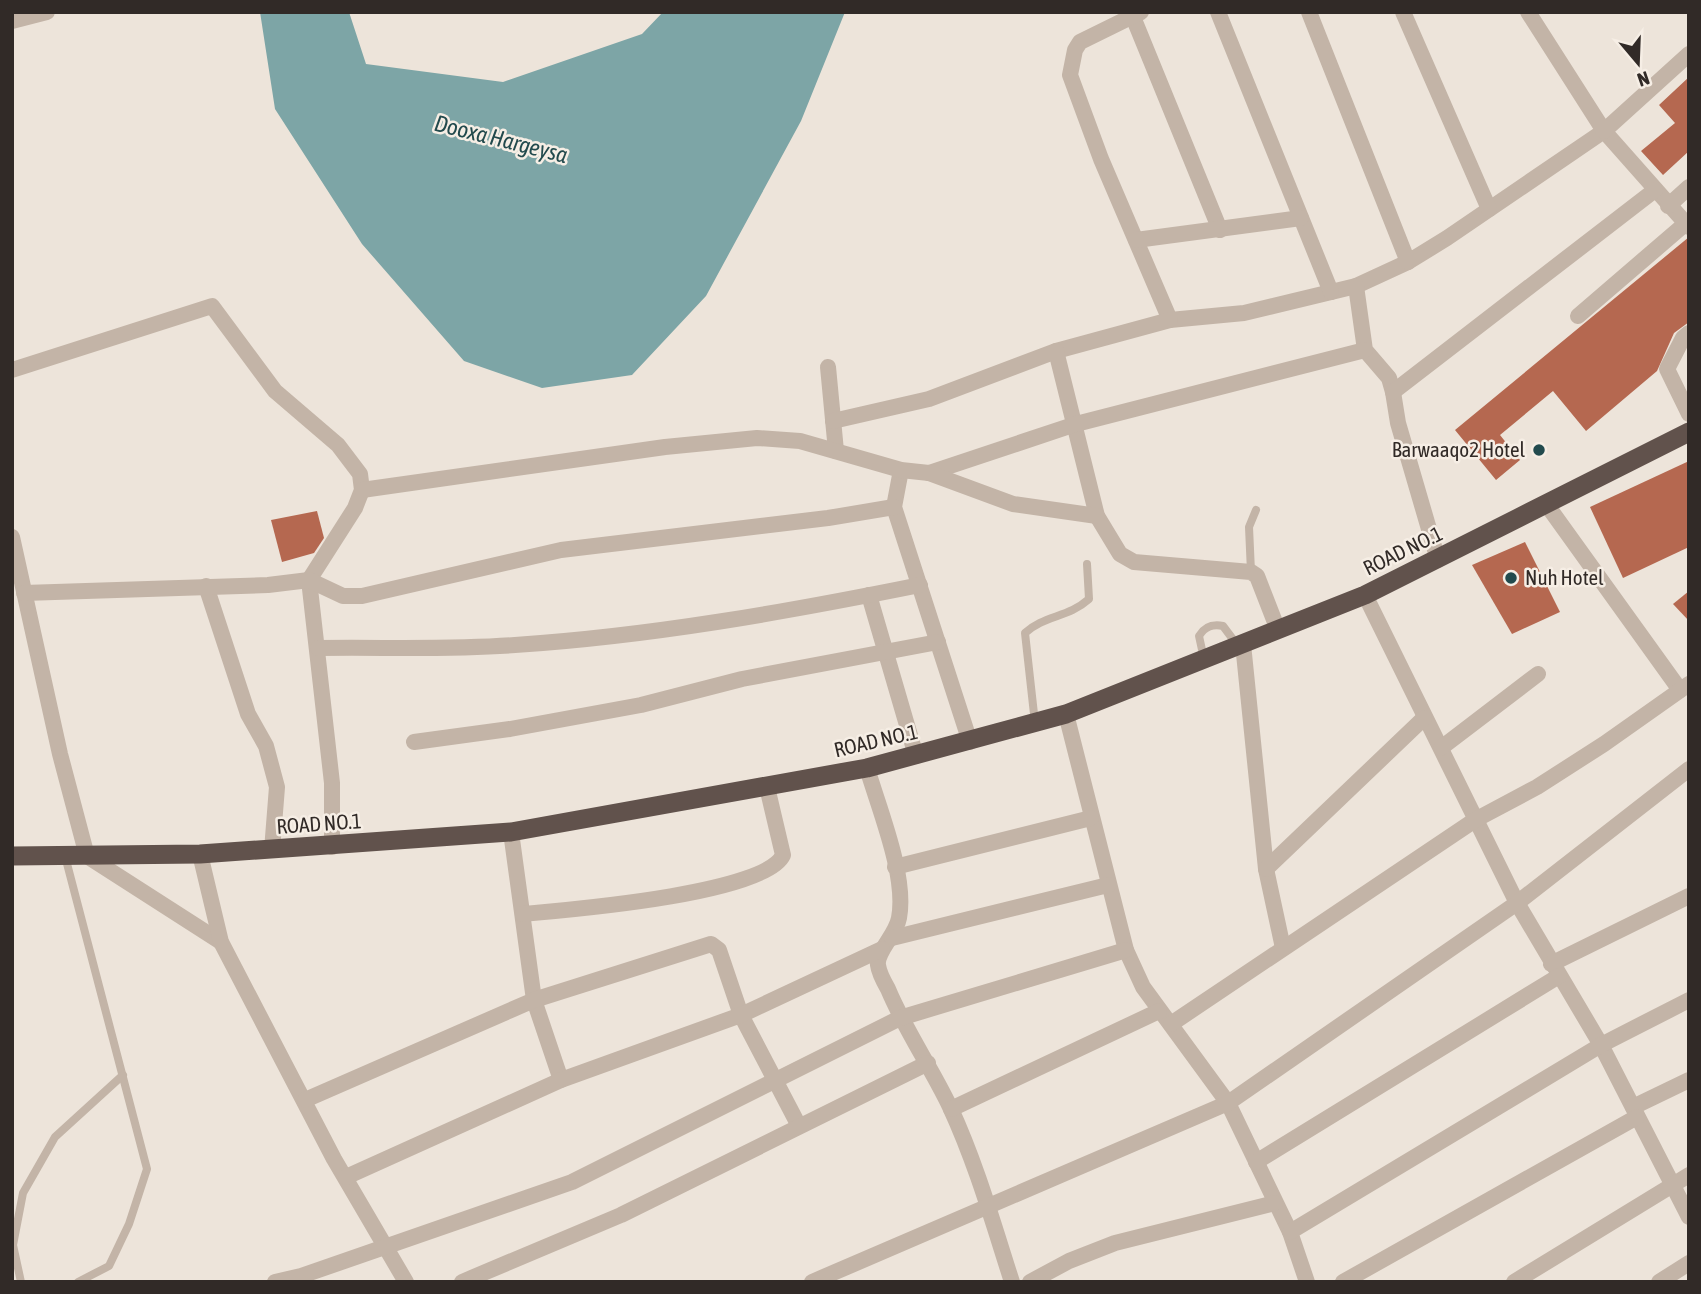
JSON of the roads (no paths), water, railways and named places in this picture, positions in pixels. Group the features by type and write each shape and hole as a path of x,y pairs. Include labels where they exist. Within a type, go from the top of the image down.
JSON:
{"highway":[{"name":"ROAD NO.1","path":"12,856 200,855 511,832 767,787 916,756 1066,714 1365,595 1547,506 1689,432"}],"street":[{"path":"12,21 47,12"},
{"path":"1218,12 1331,292"},
{"path":"1309,12 1408,262"},
{"path":"1403,12 1489,209"},
{"path":"1528,12 1604,131 1687,225 1578,316"},
{"path":"1170,320 1101,159 1070,75 1071,62 1080,42 1135,14 1220,230"},
{"path":"833,421 929,399 1056,351 1170,320 1244,313 1356,286 1408,262 1604,131 1689,54"},
{"path":"1668,206 1689,187"},
{"path":"1394,392 1654,190"},
{"path":"1136,240 1301,218"},
{"path":"1356,286 1365,350 1389,378 1394,392 1402,435 1438,560"},
{"path":"12,370 212,306 275,391 350,457 360,474 362,490 355,508 309,580 332,783 332,847"},
{"path":"1689,333 1683,338 1667,369 1689,414"},
{"path":"929,473 1076,424 1365,350"},
{"path":"1056,351 1097,516 1120,554 1134,562 1251,572 1257,576 1278,630"},
{"path":"828,367 836,451"},
{"path":"362,490 665,447 757,438 800,441 901,470 929,473 1013,504 1097,516"},
{"path":"901,470 894,507 970,742"},
{"path":"1171,1024 1475,820 1537,787 1684,687 1547,506"},
{"path":"24,593 268,585 309,580 343,596 362,596 561,550 828,518 894,507"},
{"path":"12,537 15,565 24,593 65,777 87,856 221,942"},
{"path":"318,648 511,646 603,638 920,585"},
{"path":"206,586 248,713 266,746 277,787 272,850"},
{"path":"869,595 916,756"},
{"path":"1365,595 1517,903 1601,1045 1689,1217"},
{"path":"414,742 510,729 641,705 742,679 938,642"},
{"path":"1241,645 1266,869 1283,948"},
{"path":"1441,748 1538,674"},
{"path":"1066,714 1126,950 1159,1011 1228,1103 1290,1232 1303,1281"},
{"path":"1266,869 1424,718"},
{"path":"867,768 895,867 899,917 878,967 900,1018 928,1063 951,1109 1012,1282"},
{"path":"811,1282 1228,1103 1517,903 1689,769"},
{"path":"523,914 613,907 717,887 773,867 783,855 767,787"},
{"path":"895,867 1091,818"},
{"path":"511,832 534,1000 561,1080"},
{"path":"200,855 221,942 383,1246 406,1282"},
{"path":"346,1177 561,1080 741,1015 887,944 1108,885"},
{"path":"1256,1162 1555,970 1689,896"},
{"path":"305,1101 534,1000 711,944 719,950 741,1015 799,1126"},
{"path":"275,1282 301,1276 572,1182 900,1018 1126,950"},
{"path":"1290,1232 1601,1045 1689,1000"},
{"path":"951,1109 1159,1011"},
{"path":"462,1282 621,1215 928,1063"},
{"path":"1343,1282 1689,1080"},
{"path":"1514,1282 1689,1175"},
{"path":"1030,1282 1069,1261 1115,1243 1275,1203"},
{"path":"1659,1282 1689,1263"}],"lane":[{"path":"1251,572 1249,527 1256,510"},
{"path":"1035,723 1025,633 1034,624 1076,611 1089,599 1087,564"},
{"path":"1204,659 1199,636 1203,629 1214,624 1223,626 1241,645"},
{"path":"65,856 147,1169 129,1224 109,1266 78,1282"},
{"path":"21,1282 13,1245 23,1193 55,1138 123,1075"}],"water":[{"name":"Dooxa Hargeysa","path":"260,12 349,12 366,64 503,82 642,34 663,12 845,12 801,121 706,296 632,375 542,388 464,361 362,244 275,109"}],"place":[{"name":"Barwaaqo2 Hotel","path":"1539,450"},
{"name":"Nuh Hotel","path":"1511,578"}]}
